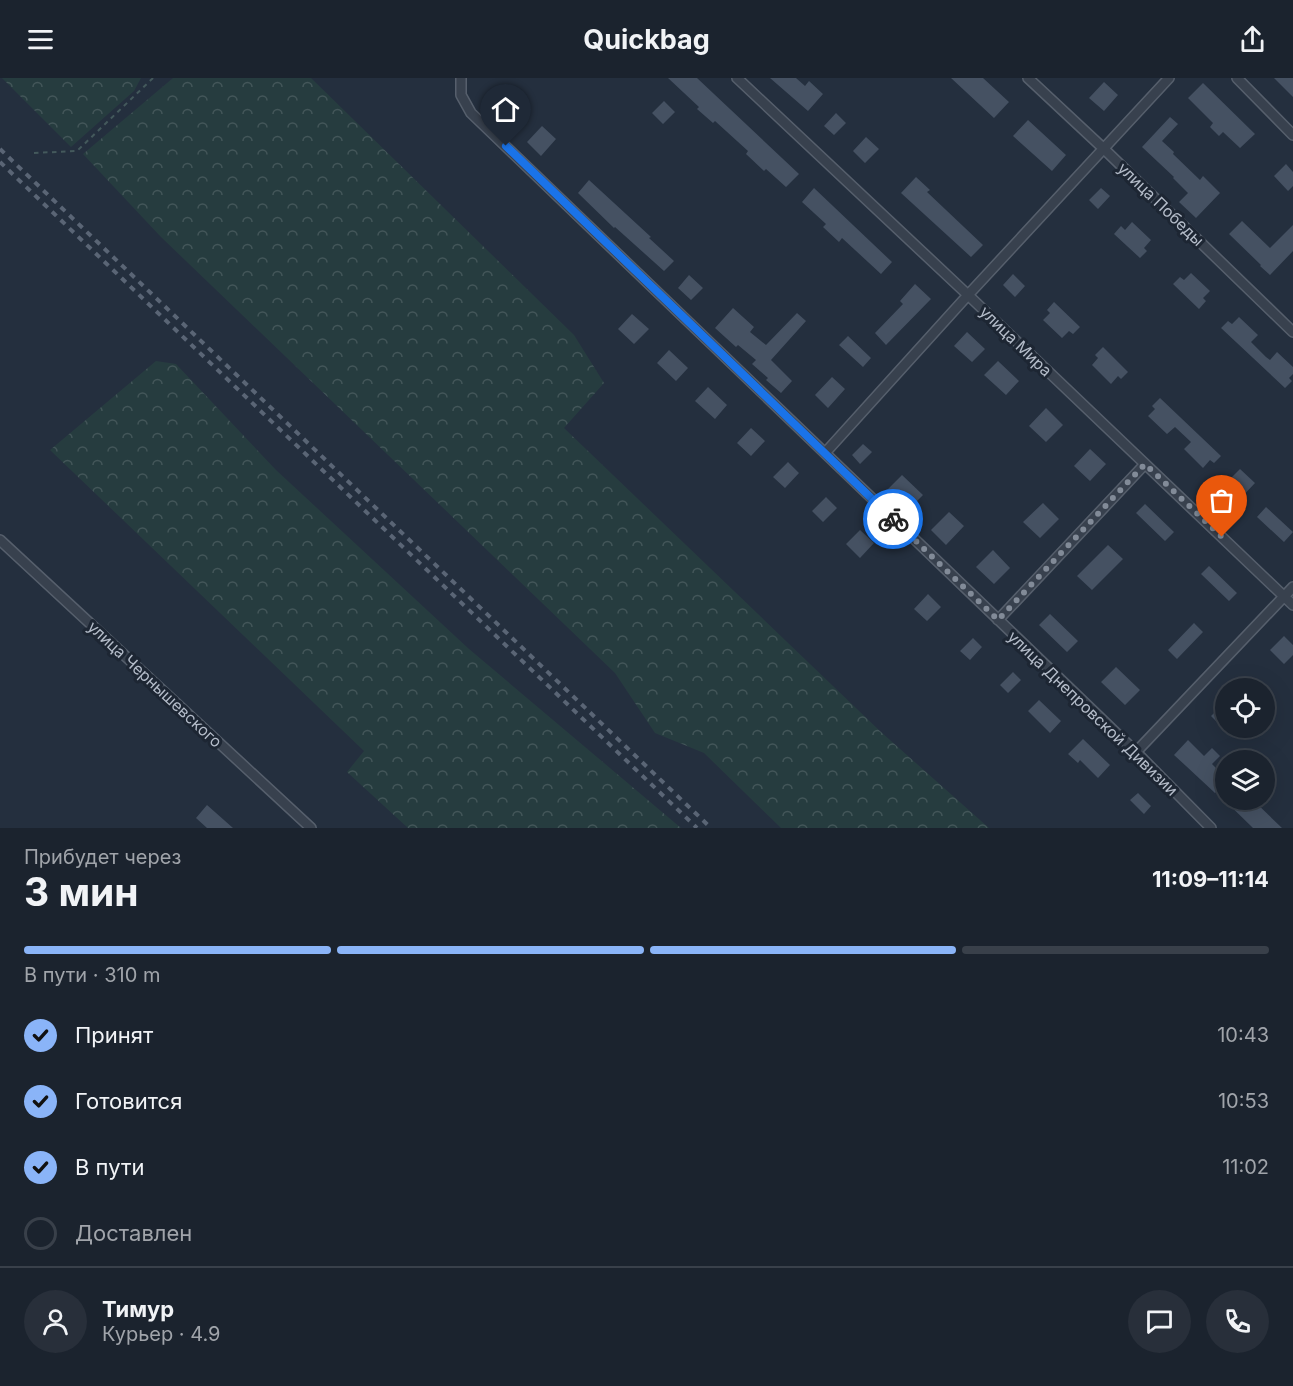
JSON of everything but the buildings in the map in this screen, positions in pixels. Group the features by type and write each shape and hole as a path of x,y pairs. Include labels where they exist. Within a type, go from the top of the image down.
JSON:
{"street":[{"name":"улица Днепровской Дивизии","path":"460,78 461,95 471,113 1136,752 1211,828"},
{"name":"улица Мира","path":"737,78 1293,605"},
{"name":"улица Победы","path":"1028,78 1293,332"},
{"path":"825,453 1169,78"},
{"path":"1237,78 1293,135"},
{"path":"998,620 1145,464"},
{"name":"улица Чернышевского","path":"0,540 311,828"},
{"path":"1136,752 1293,587"}],"path":[{"path":"34,153 77,151 153,78"}],"green space":[{"path":"2,78 141,78 134,91 71,147"},
{"path":"173,78 311,78 574,335 604,383 564,428 881,732 989,828 781,828 704,753 655,733 615,673 161,237 83,154"},
{"path":"156,361 176,364 276,470 469,649 681,828 408,828 347,772 364,751 50,450"}],"railway":[{"path":"0,149 711,828"},
{"path":"0,162 697,828"}],"way so far":[{"path":"893,519 998,620 1145,464 1222,537"}],"route":[{"path":"506,146 893,519"}]}
